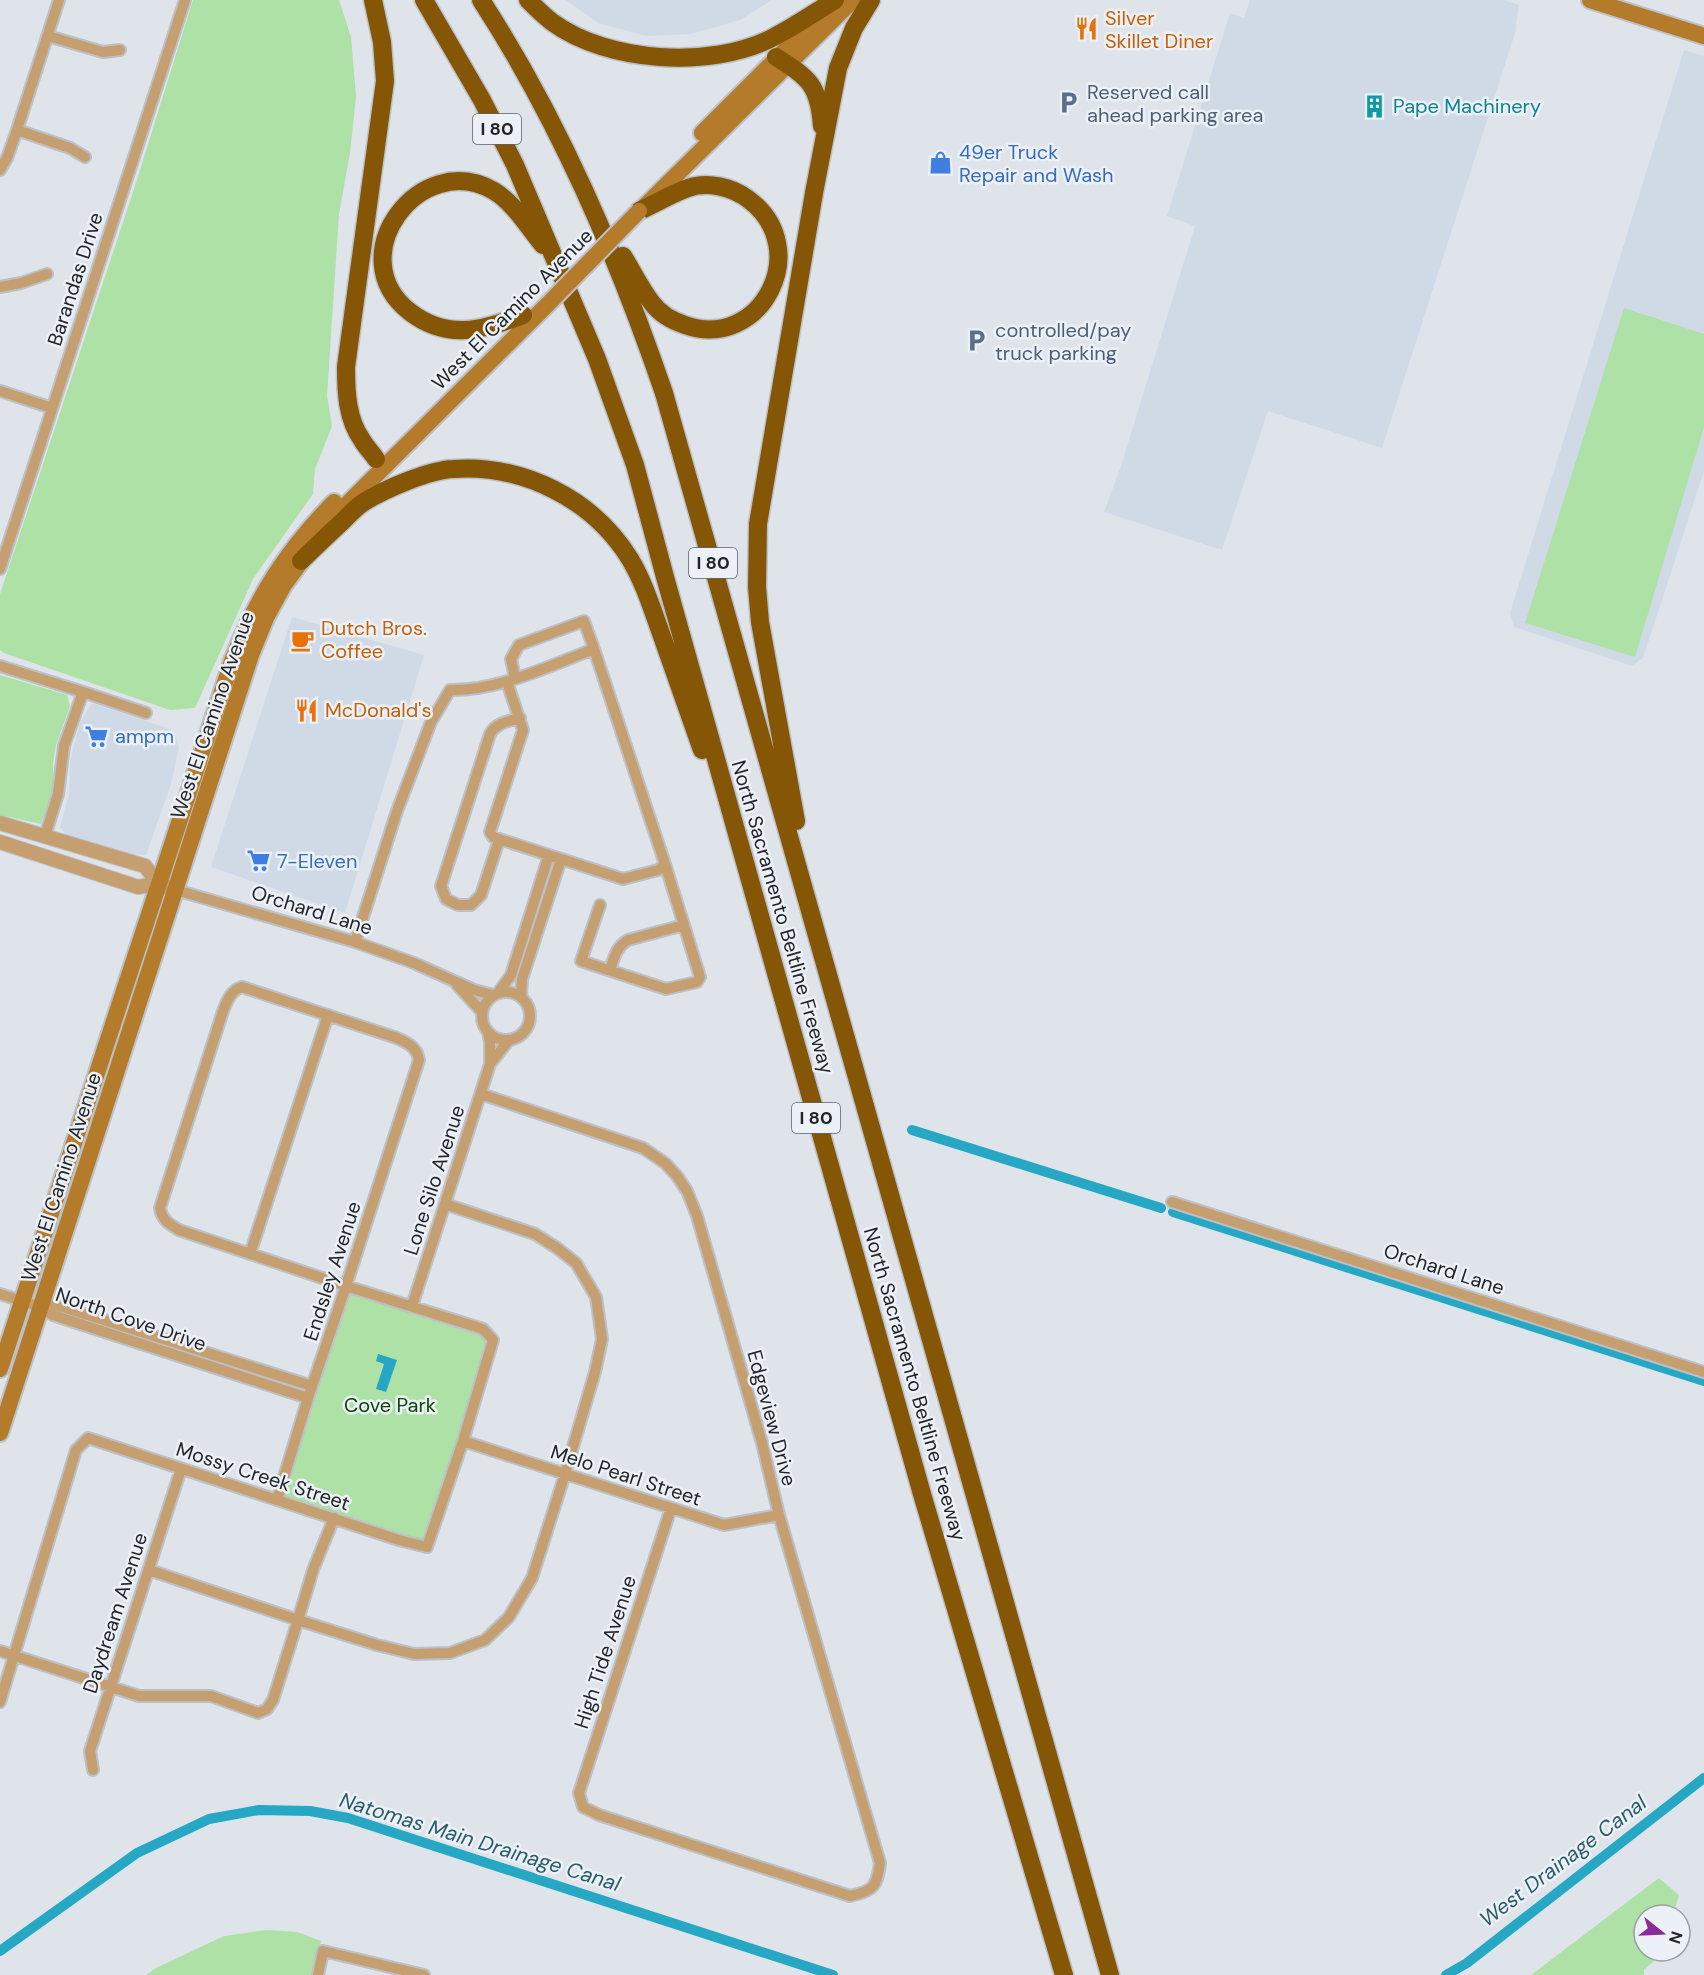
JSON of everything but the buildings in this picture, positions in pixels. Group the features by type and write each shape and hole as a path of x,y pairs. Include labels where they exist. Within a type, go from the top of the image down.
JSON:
{"highway":[{"path":"373,0 382,42 385,81 346,367 346,387 348,407 355,427 361,440 380,462"},
{"name":"North Sacramento Beltline Freeway","path":"424,0 482,100 511,156 597,359 635,465 922,1494 1064,1975"},
{"name":"North Sacramento Beltline Freeway","path":"481,0 542,105 592,204 643,332 664,393 1110,1975"},
{"path":"528,0 553,23 589,41 633,54 677,58 721,54 755,45 772,38 835,0"},
{"path":"816,929 760,622 756,554 761,501 838,68 854,28 871,0"},
{"path":"782,61 801,73 815,89 821,112 822,126 814,193"},
{"path":"523,315 488,328 462,331 442,328 413,314 394,296 386,284 383,270 384,244 395,218 414,197 435,186 451,181 477,183 504,198 558,264"},
{"path":"592,204 652,304 672,320 696,329 722,328 745,319 764,302 776,279 780,254 774,229 760,208 740,192 715,185 689,187 636,208"},
{"path":"301,561 362,503 410,480 450,469 484,469 530,479 566,496 586,510 615,538 640,578 756,903"}],"main road":[{"name":"West El Camino Avenue","path":"0,1370 232,661 246,625 274,576 308,529 380,462 545,300 782,61 835,0"},
{"name":"West El Camino Avenue","path":"782,61 853,0"},
{"path":"1590,0 1704,36"},
{"name":"West El Camino Avenue","path":"0,1433 251,655 275,602 284,585 334,517 380,462 523,315 545,300"}],"street":[{"path":"0,170 17,130 59,0"},
{"name":"Barandas Drive","path":"0,569 185,0"},
{"path":"48,36 103,52 120,50"},
{"path":"17,130 70,148 85,157"},
{"path":"0,287 47,274"},
{"path":"0,391 52,408"},
{"path":"600,905 581,961 666,989 698,982 700,977 665,864 584,621 519,645 512,659 511,680 523,730 490,832 493,837 622,879 658,870 665,864"},
{"path":"355,942 397,811 431,722 450,690 477,690 511,680 594,649"},
{"path":"0,666 146,712"},
{"path":"45,836 58,794 64,746 83,692"},
{"path":"499,840 481,895 471,905 459,906 446,899 441,886 490,734 494,727 520,718"},
{"name":"Orchard Lane","path":"0,822 145,866 158,884"},
{"name":"Orchard Lane","path":"0,842 138,887 158,884 355,942 414,963 452,981 495,994"},
{"path":"495,994 514,993 521,997 529,1010 528,1026 517,1037 510,1040 502,1040 488,1032 484,1025 482,1012 486,1002 511,975 549,855"},
{"path":"521,997 522,979 561,859"},
{"path":"610,970 614,955 621,944 628,940 684,925"},
{"name":"Orchard Lane","path":"452,981 482,1012"},
{"path":"250,1254 328,1015 242,987 236,988 230,995 223,1011 160,1208 161,1215 167,1223 179,1230 250,1254 346,1286 483,1329 493,1340 463,1441"},
{"name":"Endsley Avenue","path":"277,1500 308,1398 419,1060 411,1045 397,1038 328,1015"},
{"name":"Lone Silo Avenue","path":"412,1306 490,1064 488,1032"},
{"name":"Lone Silo Avenue","path":"490,1064 510,1040"},
{"name":"Edgeview Drive","path":"481,1094 643,1148 665,1163 687,1191 702,1232 762,1443 779,1515 880,1863 877,1881"},
{"name":"Orchard Lane","path":"1172,1202 1704,1372"},
{"path":"149,1570 298,1620 414,1654 450,1653 485,1640 510,1617 532,1578 566,1474 595,1372 602,1339 596,1297 576,1263 535,1234 445,1204"},
{"path":"0,1294 41,1307"},
{"name":"North Cove Drive","path":"41,1307 56,1305 67,1308 312,1386"},
{"name":"North Cove Drive","path":"41,1307 53,1315 308,1398"},
{"name":"Mossy Creek Street","path":"14,1655 76,1450 88,1438 399,1540 428,1547 463,1441"},
{"name":"Melo Pearl Street","path":"463,1441 724,1525 779,1515"},
{"name":"Daydream Avenue","path":"93,1770 90,1750 181,1469"},
{"name":"High Tide Avenue","path":"671,1508 579,1793 583,1807 599,1815 850,1896 865,1893 877,1881"},
{"path":"0,1650 139,1696 211,1696 258,1713 267,1709 273,1700 313,1570 334,1518"},
{"path":"0,1702 14,1655"},
{"path":"318,1975 323,1951 424,1975"}],"shaded area":[{"path":"566,0 772,0 740,20 691,34 646,36 598,23"},
{"path":"1250,0 1503,0 1519,5 1515,33 1382,448 1268,411 1222,550 1104,512 1120,469 1195,226 1167,216 1230,13 1244,18"},
{"path":"1684,50 1704,56 1704,471 1643,658 1632,666 1514,627 1510,613"},
{"path":"292,617 424,655 345,913 211,867"},
{"path":"92,703 170,729 175,733 179,747 171,784 146,855 113,854 67,836 60,827 69,794 70,762 80,722"}],"green space":[{"path":"193,0 339,0 351,37 356,96 350,153 339,214 327,396 332,426 315,469 313,494 253,579 195,708 170,710 4,653 0,650 0,594 134,189"},
{"path":"1624,308 1704,334 1704,427 1635,657 1525,623"},
{"path":"0,675 67,695 70,706 56,745 53,763 54,790 41,824 0,815"},
{"name":"Cove Park","path":"346,1286 493,1340 427,1547 277,1500"},
{"path":"1659,1878 1679,1895 1677,1903 1632,1903 1632,1963 1652,1963 1644,1970 1644,1975 1531,1975"},
{"path":"266,1930 297,1932 321,1941 311,1975 146,1975 224,1936"}],"water":[{"path":"378,1354 397,1360 386,1392 376,1389 384,1364 376,1361"}],"waterway":[{"path":"912,1130 1161,1208"},
{"path":"1173,1212 1704,1381"},
{"name":"West Drainage Canal","path":"1446,1975 1467,1963 1704,1778"},
{"name":"Natomas Main Drainage Canal","path":"0,1951 137,1853 209,1819 259,1810 310,1811 348,1818 833,1975"}],"place":[{"name":"Silver Skillet Diner","path":"1087,29"},
{"name":"Reserved call ahead parking area","path":"1069,103"},
{"name":"Pape Machinery","path":"1375,106"},
{"name":"49er Truck Repair and Wash","path":"941,163"},
{"name":"controlled/pay truck parking","path":"977,341"},
{"name":"Dutch Bros. Coffee","path":"303,640"},
{"name":"McDonald's","path":"307,710"},
{"name":"ampm","path":"97,736"},
{"name":"7-Eleven","path":"259,861"}]}
